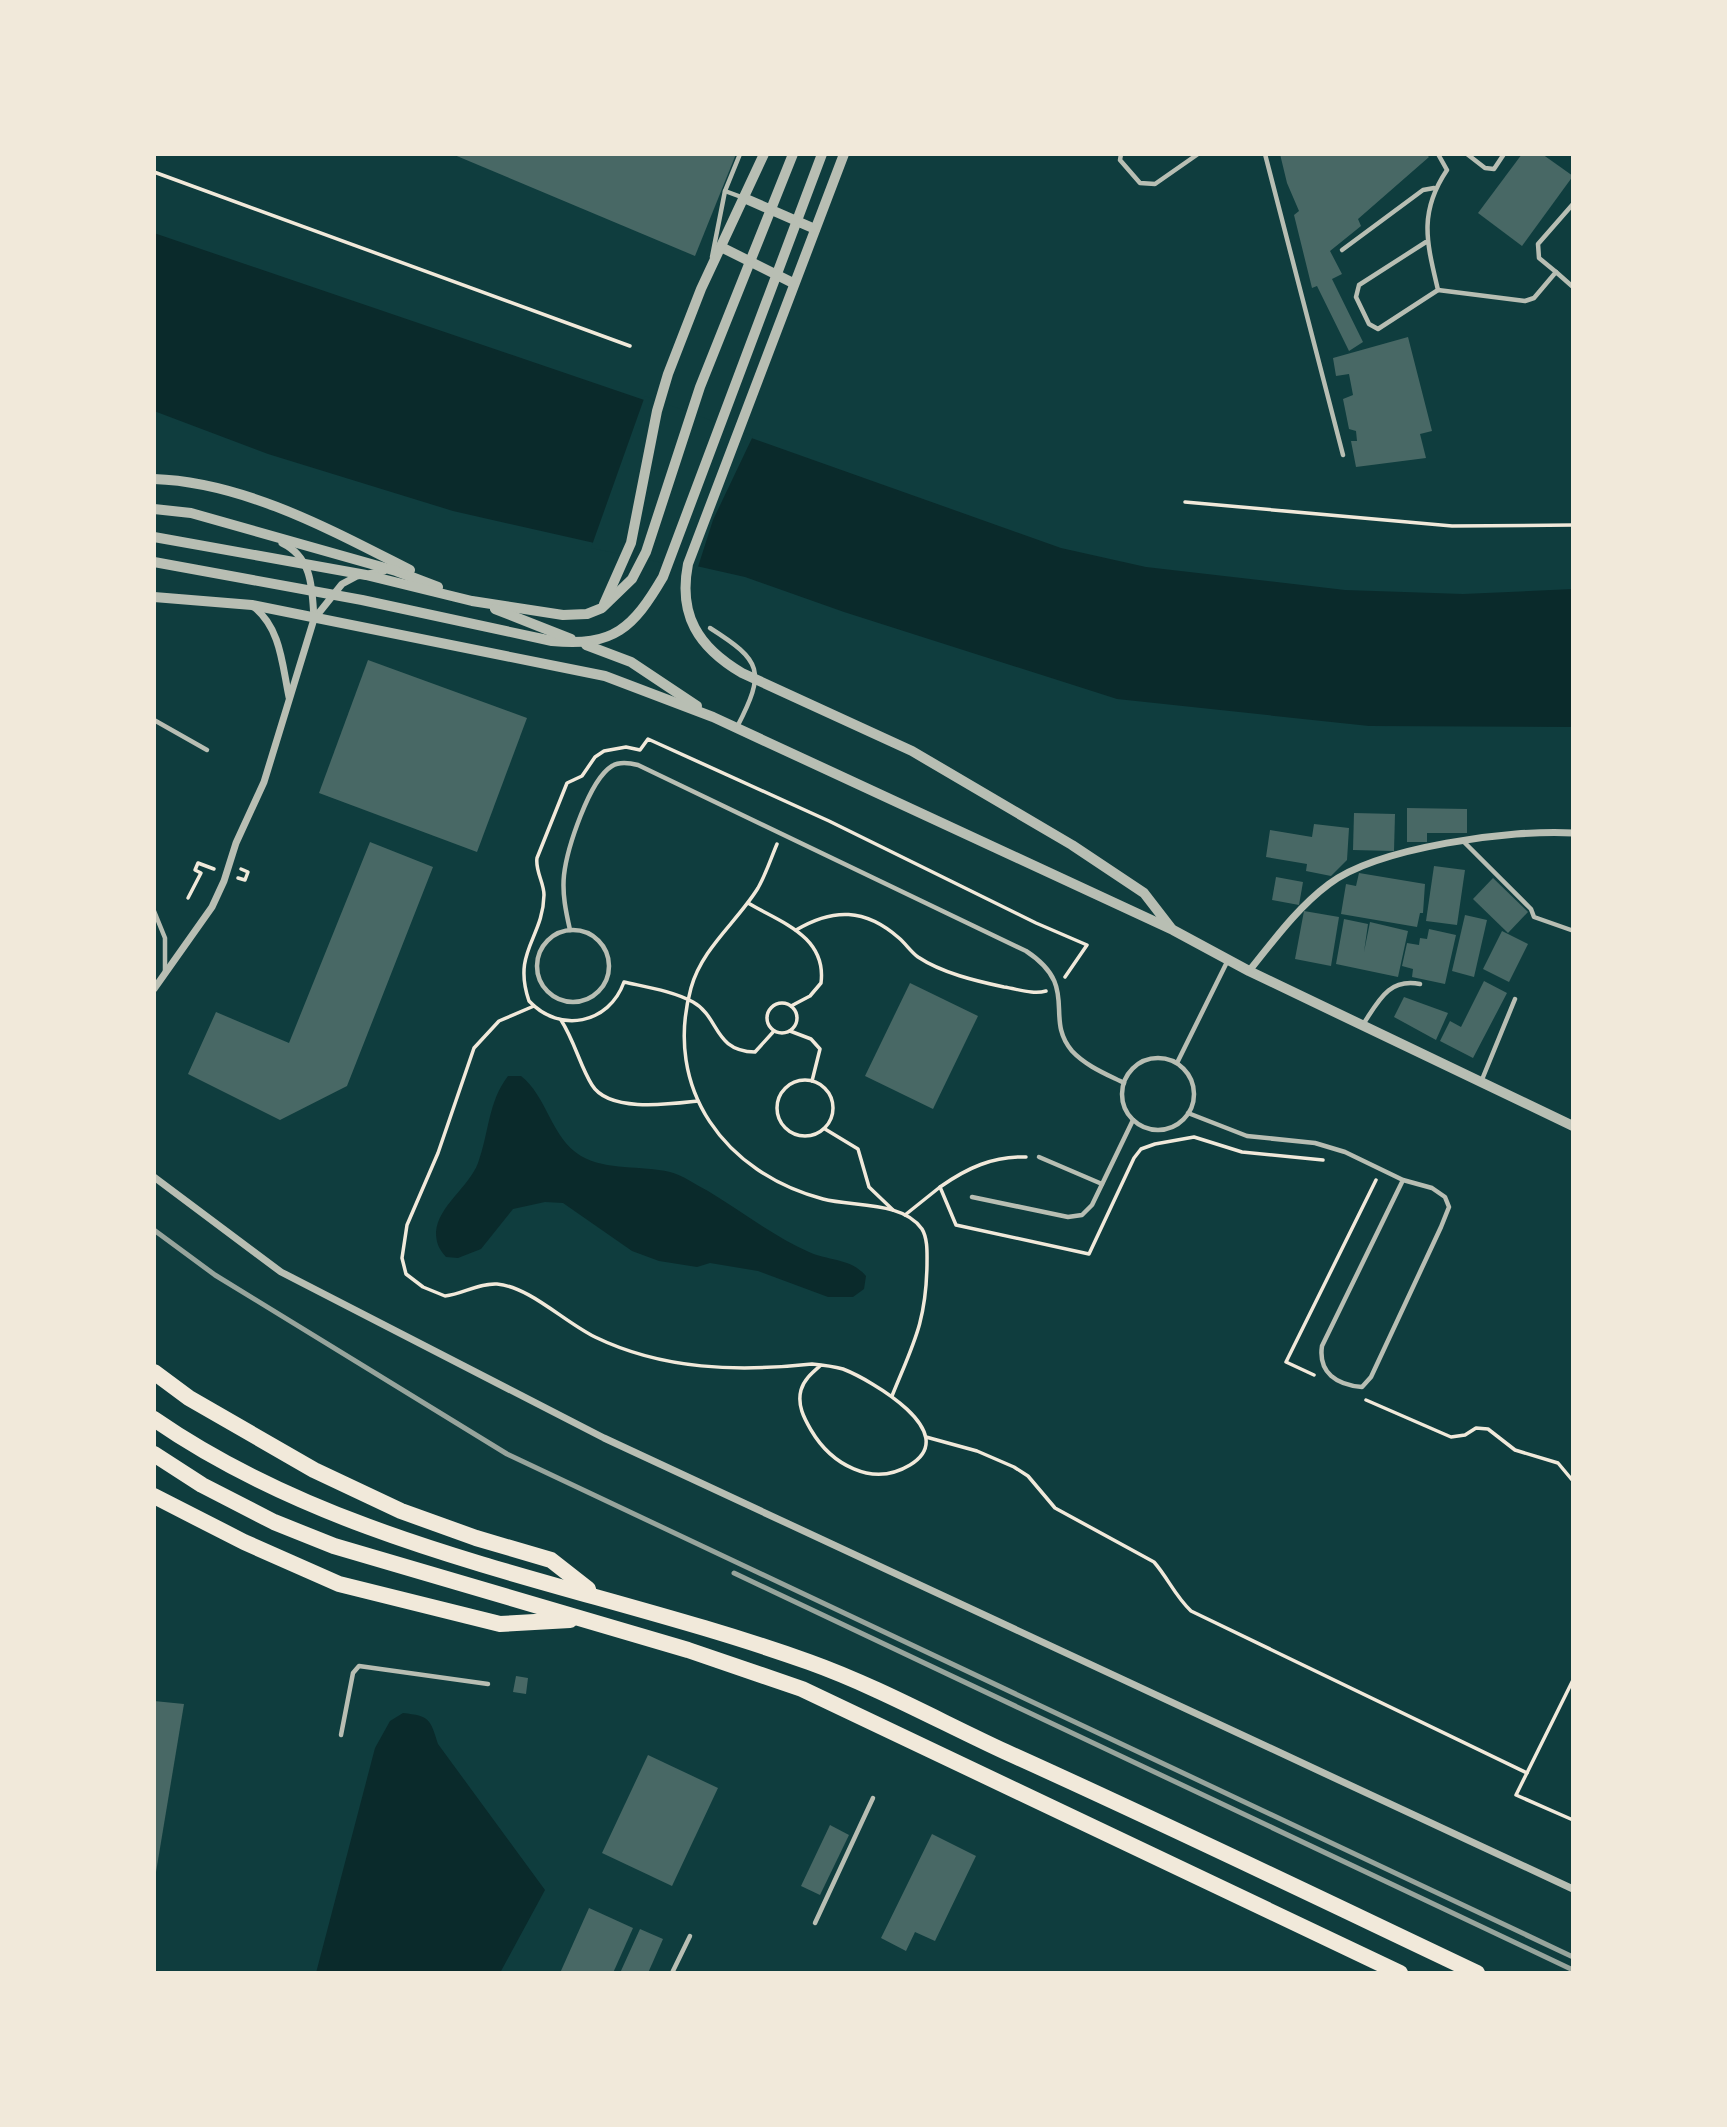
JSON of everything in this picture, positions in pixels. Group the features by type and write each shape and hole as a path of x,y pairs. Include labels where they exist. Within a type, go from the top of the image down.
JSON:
{"highway":[{"path":"154,1372 189,1398 314,1470 401,1511 476,1538 551,1560 596,1595"},
{"path":"154,1419 285,1495 346,1519 468,1559 705,1627 814,1664 1086,1788 1478,1973"},
{"path":"154,1454 202,1485 274,1522 334,1546 460,1585 587,1619 802,1689 1400,1973"},
{"path":"154,1496 244,1542 339,1584 500,1624 587,1619"}],"street":[{"path":"602,608 631,543 657,411 701,289 764,154"},
{"path":"154,537 366,575 472,601 563,615 587,614 602,608 632,579 646,552 704,375 793,154"},
{"path":"154,562 362,600 552,641 582,644 607,638 629,624 663,577 822,154"},
{"path":"844,154 780,316 737,438 688,564 684,596 694,627 720,660 912,751 1099,862 1144,894 1173,930"},
{"path":"744,198 815,229"},
{"path":"721,247 793,282"},
{"path":"154,480 174,480 248,497 334,532 472,601"},
{"path":"154,509 191,513 396,571 631,662 713,717"},
{"path":"674,543 705,517"},
{"path":"154,989 216,898 264,782 314,619 311,578 302,559 297,551 265,536"},
{"path":"314,619 342,584 376,570 396,571"},
{"path":"154,600 187,599 252,606 605,676 713,717 1173,930 1250,971 1573,1126"},
{"path":"252,606 268,618 275,635 290,698"},
{"path":"1250,971 1304,905 1331,882 1376,862 1513,832 1573,833"},
{"path":"154,1177 281,1272 604,1438 1573,1889"}],"lane":[{"path":"709,271 726,191 740,154"},
{"path":"1121,154 1120,160 1140,183 1156,184 1198,154"},
{"path":"1265,154 1343,455"},
{"path":"1438,154 1447,170 1435,187 1427,213 1426,242 1438,290"},
{"path":"1467,154 1485,168 1494,169 1504,154"},
{"path":"1342,250 1423,190 1435,187"},
{"path":"726,191 744,198"},
{"path":"1573,204 1538,244 1539,258 1573,287"},
{"path":"1426,242 1359,285 1356,297 1369,324 1378,329 1438,290 1525,301 1534,298 1556,272"},
{"path":"710,628 744,649 755,668 752,699 737,728"},
{"path":"154,720 207,750"},
{"path":"570,930 563,898 566,860 591,792 612,765 625,762 661,774 1026,951 1045,963 1058,988 1064,1036 1071,1049 1084,1061 1124,1083"},
{"path":"1464,842 1531,909 1534,917 1571,930"},
{"path":"154,911 165,938 165,974"},
{"path":"570,930 582,931 603,945 610,969 600,992 577,1003 555,998 540,981 537,970 542,948 549,939 570,930"},
{"path":"1177,1062 1228,960"},
{"path":"1363,1025 1379,1000 1394,985 1403,981 1420,984"},
{"path":"1480,1083 1516,999"},
{"path":"1165,1058 1177,1062 1192,1082 1194,1095 1188,1112 1175,1126 1153,1130 1133,1120 1122,1100 1124,1083 1131,1069 1141,1061 1165,1058"},
{"path":"1188,1112 1247,1136 1315,1143 1345,1152 1403,1180 1432,1188 1446,1197 1449,1207 1371,1377 1362,1387 1350,1386 1324,1370 1320,1360 1322,1346 1403,1180"},
{"path":"972,1197 1075,1217 1088,1211 1133,1120"},
{"path":"1039,1157 1102,1184"},
{"path":"341,1735 353,1673 359,1667 488,1684"},
{"path":"815,1923 873,1798"},
{"path":"672,1973 690,1936"}],"path":[{"path":"154,172 630,346"},
{"path":"1185,502 1452,526 1573,525"},
{"path":"698,1101 645,1104 615,1101 599,1093 592,1085 579,1050 561,1020 534,1006 523,985 522,967 543,908 544,883 536,866 567,783 582,776 595,757 604,751 626,747 640,750 648,739 829,821 1087,945 1058,988 1039,993 935,967 915,956 883,927 861,917 839,914 819,917 796,930"},
{"path":"782,832 759,886 701,960 688,1000 684,1050 691,1088 724,1141 744,1160 765,1174 823,1199 895,1211 905,1215 924,1231 927,1248 926,1302 920,1332 891,1397"},
{"path":"188,898 201,873 195,870"},
{"path":"748,903 810,941 822,973 816,990 791,1006"},
{"path":"561,1020 593,1017 609,1008 624,982 696,1003 721,1039 733,1048 755,1052 774,1031 790,1031 811,1039 820,1049 812,1081"},
{"path":"774,1031 768,1023 770,1009 782,1003 791,1006 797,1019 790,1031"},
{"path":"534,1006 499,1021 485,1034 470,1056 438,1153 407,1225 402,1258 406,1274 423,1287 445,1296 484,1284 514,1287 598,1339 669,1361 735,1369 821,1365 847,1371 891,1397 917,1417 926,1437 924,1451 914,1463 900,1471 865,1472 849,1469 834,1460 803,1416 800,1400 807,1378 821,1365"},
{"path":"798,1081 812,1081 824,1087 833,1103 830,1121 825,1129 808,1137 798,1136 783,1126 776,1108 783,1091 798,1081"},
{"path":"825,1129 858,1149 869,1187 895,1211"},
{"path":"940,1187 956,1225 1089,1254 1134,1158 1141,1149 1194,1137 1242,1152 1331,1162"},
{"path":"905,1215 964,1170 994,1158 1039,1157"},
{"path":"1324,1380 1286,1362 1377,1177 1370,1174"},
{"path":"1362,1398 1451,1437 1465,1435 1476,1429 1488,1429 1515,1450 1558,1463 1573,1481"},
{"path":"926,1437 977,1451 1014,1466 1028,1476 1055,1508 1154,1562 1165,1574 1178,1599 1191,1611 1527,1773"},
{"path":"1573,1680 1516,1795 1573,1820"}],"water":[{"path":"154,233 656,404 1061,548 1146,567 1345,590 1463,594 1573,589 1573,727 1369,726 1117,699 844,612 745,577 453,511 268,454 154,411"},
{"path":"508,1076 521,1076 530,1084 563,1139 581,1156 602,1164 680,1175 796,1246 854,1266 866,1276 864,1289 853,1297 828,1297 758,1271 710,1263 697,1267 659,1261 632,1251 563,1203 545,1202 513,1209 481,1249 458,1258 446,1257 437,1243 438,1223 448,1205 474,1172 482,1152 496,1096"},
{"path":"403,1713 428,1720 438,1744 545,1890 500,1973 316,1973 375,1748 390,1721"}],"pier":[{"path":"645,396 753,436 713,520 697,570 591,548"}],"building":[{"path":"452,154 736,154 695,256"},
{"path":"1280,154 1426,154 1429,157 1358,219 1361,226 1330,251 1342,274 1332,279 1363,342 1349,351 1317,286 1312,288 1294,215 1299,211 1287,183"},
{"path":"1522,154 1542,154 1573,176 1522,246 1478,213"},
{"path":"1408,337 1432,431 1420,434 1426,458 1356,467 1351,441 1357,441 1356,431 1349,429 1343,399 1353,395 1349,374 1336,376 1333,358"},
{"path":"368,660 527,718 477,852 319,793"},
{"path":"1407,808 1467,809 1467,833 1427,833 1427,842 1407,842"},
{"path":"1354,813 1395,814 1394,851 1353,850"},
{"path":"1314,824 1349,828 1347,860 1331,876 1306,871 1307,864 1266,857 1270,830 1312,837"},
{"path":"370,842 433,867 347,1086 280,1120 188,1074 216,1012 289,1043"},
{"path":"1434,866 1465,870 1457,925 1426,921"},
{"path":"1359,873 1425,884 1423,913 1420,913 1417,927 1341,914 1346,884 1356,886"},
{"path":"1276,877 1303,882 1299,905 1272,900"},
{"path":"1493,878 1528,912 1508,933 1473,899"},
{"path":"1304,911 1339,917 1331,966 1295,959"},
{"path":"1465,915 1487,920 1474,977 1452,971"},
{"path":"1344,919 1368,924 1364,952 1370,922 1408,931 1398,977 1336,964"},
{"path":"1429,929 1456,935 1445,984 1412,977 1413,969 1402,966 1407,943 1419,945 1420,938 1427,939"},
{"path":"1502,931 1528,944 1509,982 1483,969"},
{"path":"1484,981 1507,993 1473,1058 1440,1041 1450,1021 1461,1027"},
{"path":"910,983 978,1016 933,1109 865,1076"},
{"path":"1404,997 1448,1013 1436,1040 1394,1017"},
{"path":"516,1676 528,1678 526,1694 513,1692"},
{"path":"154,1701 184,1704 155,1878 154,1878"},
{"path":"648,1755 718,1788 672,1886 602,1853"},
{"path":"830,1825 849,1835 820,1895 801,1886"},
{"path":"932,1834 976,1856 935,1941 915,1932 906,1951 881,1938"},
{"path":"589,1908 633,1928 613,1973 560,1973"},
{"path":"640,1929 663,1939 648,1973 620,1973"}],"railway":[{"path":"154,1230 215,1275 507,1454 1573,1957"},
{"path":"734,1573 1573,1970"}]}
